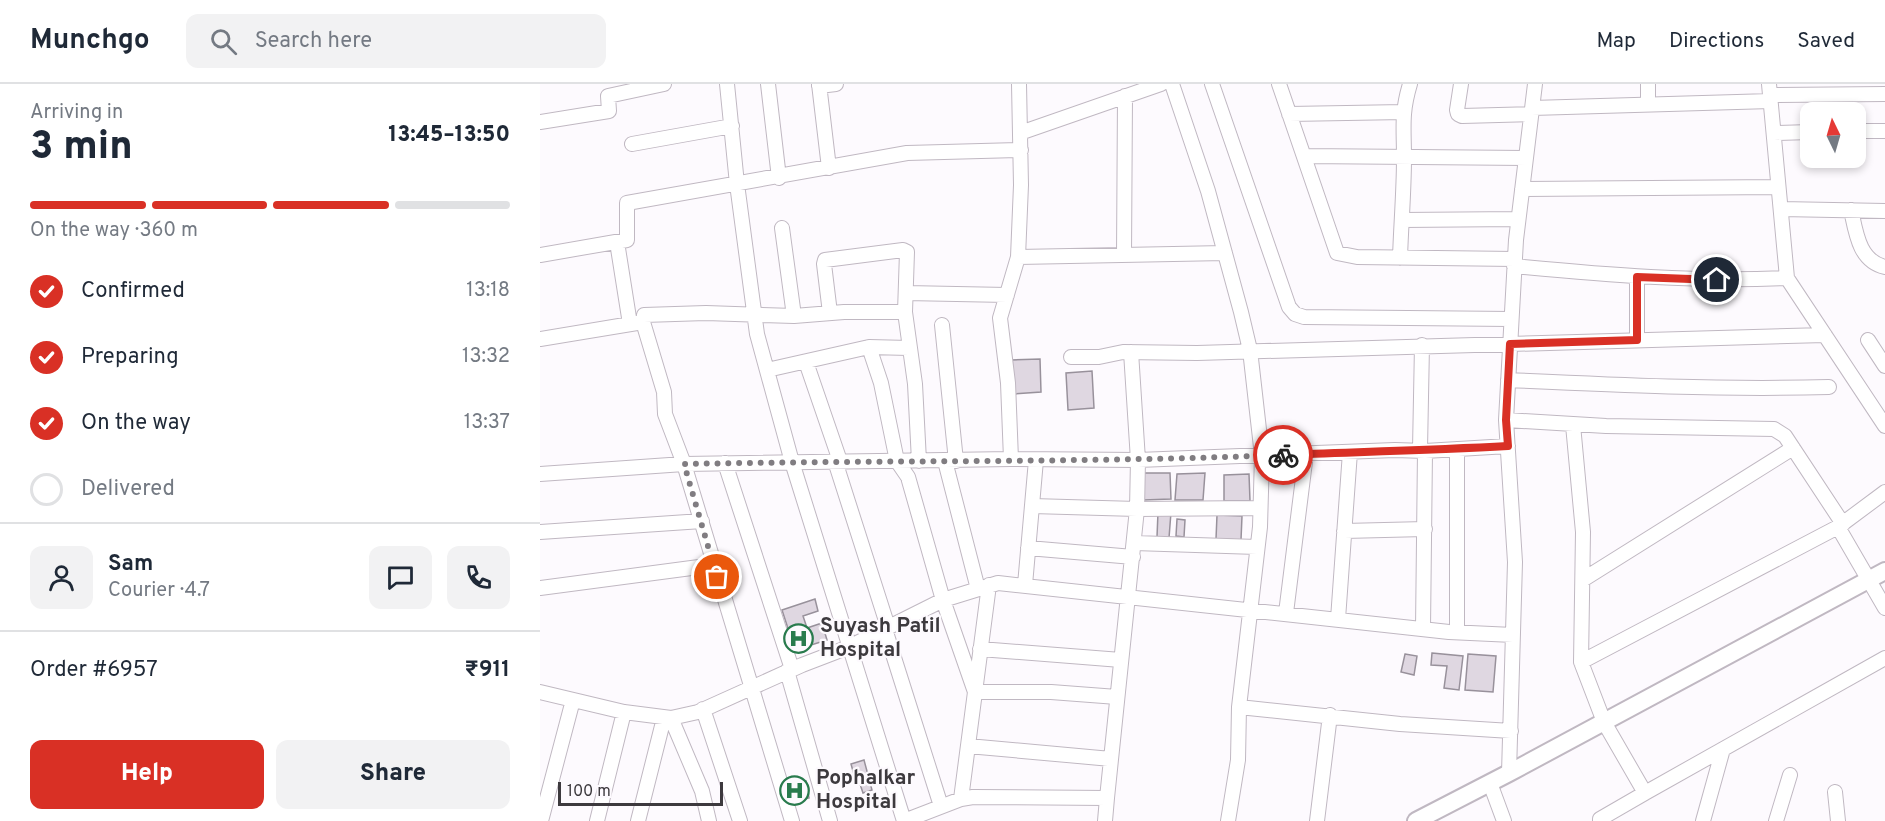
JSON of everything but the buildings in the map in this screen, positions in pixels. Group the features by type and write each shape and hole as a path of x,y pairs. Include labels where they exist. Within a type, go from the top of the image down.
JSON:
{"street":[{"path":"540,122 609,111 608,96 664,84"},
{"path":"726,84 753,316 766,370 792,462 904,821 962,799 1015,796 1107,798"},
{"path":"768,84 778,177"},
{"path":"829,168 819,85 836,84"},
{"path":"1011,459 1008,383 1000,318 1018,257 1021,150 1019,84"},
{"path":"1020,133 1161,84"},
{"path":"1172,84 1208,190 1250,350 1262,456 1257,547 1239,707 1238,760 1228,821"},
{"path":"1212,84 1289,307 1295,314 1304,317 1511,319"},
{"path":"1279,84 1337,253 1357,257 1514,262 1637,277 1723,280 1787,278"},
{"path":"1400,258 1404,157 1402,130 1410,84"},
{"path":"1461,84 1457,110 1462,116 1648,104 1770,93 1885,94"},
{"path":"1509,773 1515,562 1506,420 1514,262 1535,84"},
{"path":"1648,84 1648,104"},
{"path":"1770,93 1787,278 1885,426"},
{"path":"1124,255 1125,96"},
{"path":"1289,114 1404,111"},
{"path":"632,144 732,126"},
{"path":"1866,131 1885,131"},
{"path":"1774,133 1800,132"},
{"path":"540,255 627,240 627,203 907,153 1021,150"},
{"path":"1304,156 1526,158"},
{"path":"1522,189 1778,187"},
{"path":"1781,208 1885,211"},
{"path":"1851,210 1862,250 1872,263 1885,267"},
{"path":"1402,220 1518,219"},
{"path":"782,228 794,315"},
{"path":"616,242 637,323 663,392 665,414 702,520 792,821"},
{"path":"830,313 825,260 903,250 907,252 905,312 915,384 919,460"},
{"path":"1018,257 1225,253"},
{"path":"1637,277 1637,340"},
{"path":"906,293 1007,294"},
{"path":"540,339 637,323 644,315 706,313 753,316 905,312"},
{"path":"942,325 951,461 983,587 980,649 962,799"},
{"path":"1071,357 1099,357 1131,352 1825,335"},
{"path":"1868,340 1885,366"},
{"path":"1422,345 1424,629"},
{"path":"766,370 869,347 909,348"},
{"path":"869,347 881,383 897,461 908,477 943,600 975,692"},
{"path":"1105,821 1137,509 1138,460 1131,352"},
{"path":"806,362 941,806"},
{"path":"1508,380 1626,386 1766,389 1829,387"},
{"path":"1506,420 1574,425 1774,429 1785,436 1841,525 1885,608"},
{"path":"1574,425 1583,532 1581,662 1604,722 1645,793"},
{"path":"540,474 684,464 1011,459 1138,460 1508,446"},
{"path":"1584,579 1793,448"},
{"path":"1457,449 1457,632"},
{"path":"1338,619 1350,452"},
{"path":"1286,613 1306,454"},
{"path":"1025,585 1036,460"},
{"path":"725,463 790,670 830,821"},
{"path":"1581,662 1841,525 1885,492"},
{"path":"1032,506 1137,509 1260,508"},
{"path":"540,532 702,520"},
{"path":"1344,531 1425,529"},
{"path":"1028,548 1133,550 1257,547"},
{"path":"540,588 714,565"},
{"path":"1416,821 1885,571"},
{"path":"540,692 624,712 668,718 703,709 790,670 849,647 943,600 998,583 1424,629 1514,634"},
{"path":"980,649 1121,660"},
{"path":"1600,821 1645,793 1885,658"},
{"path":"975,692 1051,692 1117,697"},
{"path":"541,821 573,700"},
{"path":"1239,707 1400,724 1510,731"},
{"path":"703,709 740,821"},
{"path":"597,821 624,712"},
{"path":"1317,821 1330,715"},
{"path":"638,821 668,718"},
{"path":"668,718 702,791 709,821"},
{"path":"968,746 1111,759"},
{"path":"1703,821 1723,749"},
{"path":"1776,821 1790,775"},
{"path":"1490,783 1504,821"},
{"path":"1835,792 1838,821"}],"way so far":[{"path":"717,577 684,464 1011,459 1138,460 1283,455"}],"place":[{"name":"Suyash Patil Hospital","path":"799,638"},
{"name":"Pophalkar Hospital","path":"795,790"}],"route":[{"path":"1283,455 1508,446 1506,420 1510,344 1637,340 1637,277 1717,280"}]}
